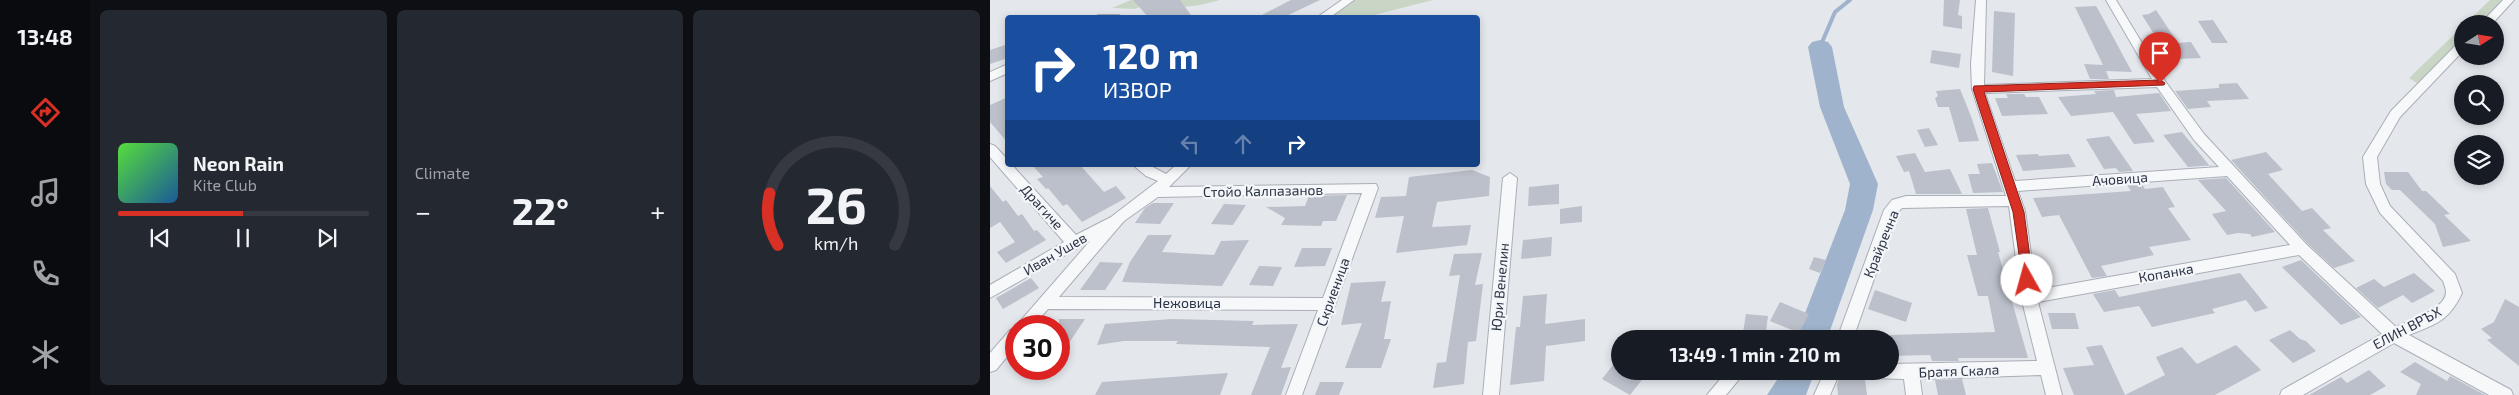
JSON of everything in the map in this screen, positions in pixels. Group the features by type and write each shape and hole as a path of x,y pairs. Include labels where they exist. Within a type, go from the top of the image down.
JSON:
{"street":[{"path":"1326,15 1349,0"},
{"path":"1981,0 1976,64 1978,89 2014,194 2029,297 2054,395"},
{"path":"2111,0 2160,83 2199,137 2229,172 2302,249 2394,335 2505,395"},
{"path":"2494,15 2509,0"},
{"name":"ЕЛИН ВРЪХ","path":"2288,395 2394,335 2431,319 2448,306 2454,293 2450,278 2385,209 2374,184 2370,157 2395,114 2454,54"},
{"path":"990,77 1005,70"},
{"path":"1978,89 2160,83"},
{"name":"Драгиче","path":"990,148 1005,165"},
{"name":"Драгиче","path":"1007,167 1074,243"},
{"path":"1143,167 1151,173 1168,180"},
{"path":"1034,315 1119,217 1155,192 1182,167"},
{"name":"Ачовица","path":"2014,194 2229,172"},
{"name":"Юри Венелин","path":"1491,395 1510,178"},
{"name":"Стойо Калпазанов","path":"1155,192 1250,192 1371,188"},
{"name":"Скриеница","path":"1294,395 1371,188"},
{"name":"Крайречна","path":"1848,330 1892,210 1897,204 2014,194"},
{"name":"Иван Ушев","path":"990,292 1119,217"},
{"name":"Копанка","path":"2029,297 2302,249"},
{"name":"Нежовица","path":"1045,303 1329,304"},
{"path":"990,365 1005,348"},
{"name":"Братя Скала","path":"1899,372 2048,368"},
{"path":"1911,372 1914,395"},
{"path":"1715,395 1729,380"},
{"path":"1822,395 1829,380"}],"green space":[{"path":"1131,0 1161,0 1134,9 1112,8"},
{"path":"1161,0 1220,0 1182,7 1168,4"},
{"path":"1344,0 1433,0 1374,15 1326,15"},
{"path":"2490,0 2514,0 2499,15 2474,15"},
{"path":"2454,35 2454,60 2426,89 2409,78"}],"building":[{"path":"1133,0 1180,0 1191,15 1146,15"},
{"path":"1291,0 1320,0 1288,15 1262,15"},
{"path":"1944,0 1960,0 1958,15 1962,16 1962,29 1943,26"},
{"path":"2096,6 2132,72 2106,71 2109,79 2090,79 2084,64 2103,65 2075,7"},
{"path":"2156,10 2178,43 2191,42 2201,58 2174,59 2158,33 2154,34 2142,15"},
{"path":"1994,11 2015,13 2013,76 1992,72"},
{"path":"2213,20 2228,43 2212,43 2198,21"},
{"path":"1005,45 1005,59 990,64 990,50"},
{"path":"1932,50 1961,54 1959,68 1930,63"},
{"path":"2237,83 2249,99 2207,101 2211,107 2188,109 2175,91 2219,88 2219,84"},
{"path":"1960,89 1979,141 1959,142 1949,107 1938,107 1935,98 1938,96 1936,91"},
{"path":"2114,90 2116,97 2159,93 2171,111 2136,114 2155,142 2134,144 2113,112 2071,116 2058,97 2096,94 2094,91"},
{"path":"2006,94 2024,94 2026,97 2039,97 2048,114 2002,116 1995,98 2008,98"},
{"path":"1005,98 1005,140 990,122 990,105"},
{"path":"1929,128 1938,145 1925,147 1917,130"},
{"path":"2182,132 2209,165 2215,165 2188,167 2163,135"},
{"path":"2109,136 2133,171 2119,172 2116,168 2104,169 2086,139"},
{"path":"2266,152 2283,170 2268,174 2302,211 2312,208 2331,228 2323,230 2355,261 2334,268 2308,244 2231,160"},
{"path":"1915,153 1925,172 1950,169 1962,194 1916,194 1909,171 1904,172 1896,156"},
{"path":"2038,154 2039,156 2069,154 2076,167 2023,171 2016,155"},
{"path":"1992,163 2003,192 1973,193 1968,174 1980,174 1977,164"},
{"path":"1034,167 1082,167 1104,192 1116,186 1126,198 1082,222 1067,204 1063,206 1048,188 1046,189 1037,179 1043,177"},
{"path":"1472,170 1490,177 1489,196 1437,202 1432,227 1471,225 1467,245 1396,253 1404,216 1375,218 1381,197 1406,196 1409,177"},
{"path":"2384,172 2408,172 2422,191 2426,191 2450,214 2444,215 2471,241 2443,247 2435,224 2400,190 2392,190 2386,184"},
{"path":"2226,178 2275,232 2252,237 2250,234 2238,233 2227,235 2212,214 2226,211 2198,180"},
{"path":"1559,184 1559,204 1528,206 1529,187"},
{"path":"2142,184 2145,189 2163,187 2175,207 2168,208 2191,240 2149,247 2154,255 2101,266 2107,276 2092,278 2059,215 2042,217 2033,198 2131,191 2127,185"},
{"path":"990,186 1003,202 1006,200 1018,216 1022,214 1034,231 1037,230 1046,240 1006,263 997,252 1015,242 1000,222 990,228"},
{"path":"1347,195 1336,221 1323,221 1321,226 1281,225 1285,218 1266,207 1305,206 1309,196"},
{"path":"1153,203 1174,203 1160,224 1135,223 1145,208"},
{"path":"1224,204 1246,205 1233,225 1211,224"},
{"path":"1582,206 1582,222 1560,224 1560,209"},
{"path":"1988,208 2000,252 1998,252 2028,358 1958,358 1959,361 1932,361 1930,355 1899,356 1899,335 1995,332 1988,296 1978,296 1967,255 1977,255 1966,209"},
{"path":"1148,235 1172,235 1162,252 1214,255 1221,241 1249,240 1222,286 1122,282 1130,262"},
{"path":"1552,237 1551,256 1521,259 1523,240"},
{"path":"1302,248 1332,248 1325,266 1294,267"},
{"path":"1482,253 1475,285 1483,284 1476,341 1468,342 1464,384 1433,388 1437,363 1446,362 1460,275 1449,276 1454,254"},
{"path":"1814,257 1826,260 1820,273 1809,269"},
{"path":"2301,260 2361,317 2341,325 2282,267"},
{"path":"1100,262 1123,263 1105,290 1080,290"},
{"path":"1259,266 1282,267 1273,286 1249,285"},
{"path":"2240,273 2268,308 2255,312 2246,300 2212,309 2215,313 2152,327 2139,306 2104,312 2093,294 2115,290 2119,297"},
{"path":"2414,273 2435,291 2412,303 2403,295 2378,308 2356,288 2374,279 2384,287"},
{"path":"1031,278 1039,288 1003,309 996,298"},
{"path":"1386,281 1381,302 1391,301 1384,339 1391,339 1381,368 1345,368 1362,323 1341,325 1351,283"},
{"path":"1875,290 1912,303 1906,322 1868,309"},
{"path":"1547,294 1545,324 1585,319 1585,341 1546,346 1544,381 1510,385 1516,327 1520,327 1523,296"},
{"path":"2505,299 2519,307 2519,366 2487,340 2492,338 2481,329 2494,322"},
{"path":"1780,302 1809,314 1801,330 1792,330 1770,321"},
{"path":"2048,313 2075,313 2079,329 2052,329"},
{"path":"1746,314 1768,316 1766,330 1743,330"},
{"path":"1070,319 1085,319 1070,342"},
{"path":"1172,319 1254,321 1252,325 1298,324 1281,368 1291,367 1281,395 1251,395 1270,347 1176,344 1178,341 1124,341 1097,345 1105,324"},
{"path":"2290,330 2316,351 2293,363 2269,340"},
{"path":"2102,345 2125,395 2074,395 2063,368 2094,365 2086,347"},
{"path":"2236,345 2261,370 2215,395 2125,395 2165,375 2156,357 2182,347 2197,364"},
{"path":"2415,362 2447,381 2450,376 2485,395 2416,395 2421,384 2400,372"},
{"path":"1611,368 1611,380 1642,380 1630,395 1602,379"},
{"path":"2369,370 2386,386 2370,395 2309,395 2341,377 2347,383"},
{"path":"1228,373 1220,395 1095,395 1102,382"},
{"path":"1962,379 1966,395 1938,395 1935,380"},
{"path":"1839,380 1865,380 1867,395 1838,395"},
{"path":"1320,382 1344,382 1339,395 1315,395"}],"waterway":[{"path":"1820,47 1835,12 1850,0"},
{"path":"1814,330 1859,210 1864,184 1832,107 1820,47"},
{"path":"1784,395 1793,387 1796,380"}],"route":[{"path":"2027,280 2018,212 2012,186 1978,89 2160,83"}]}
